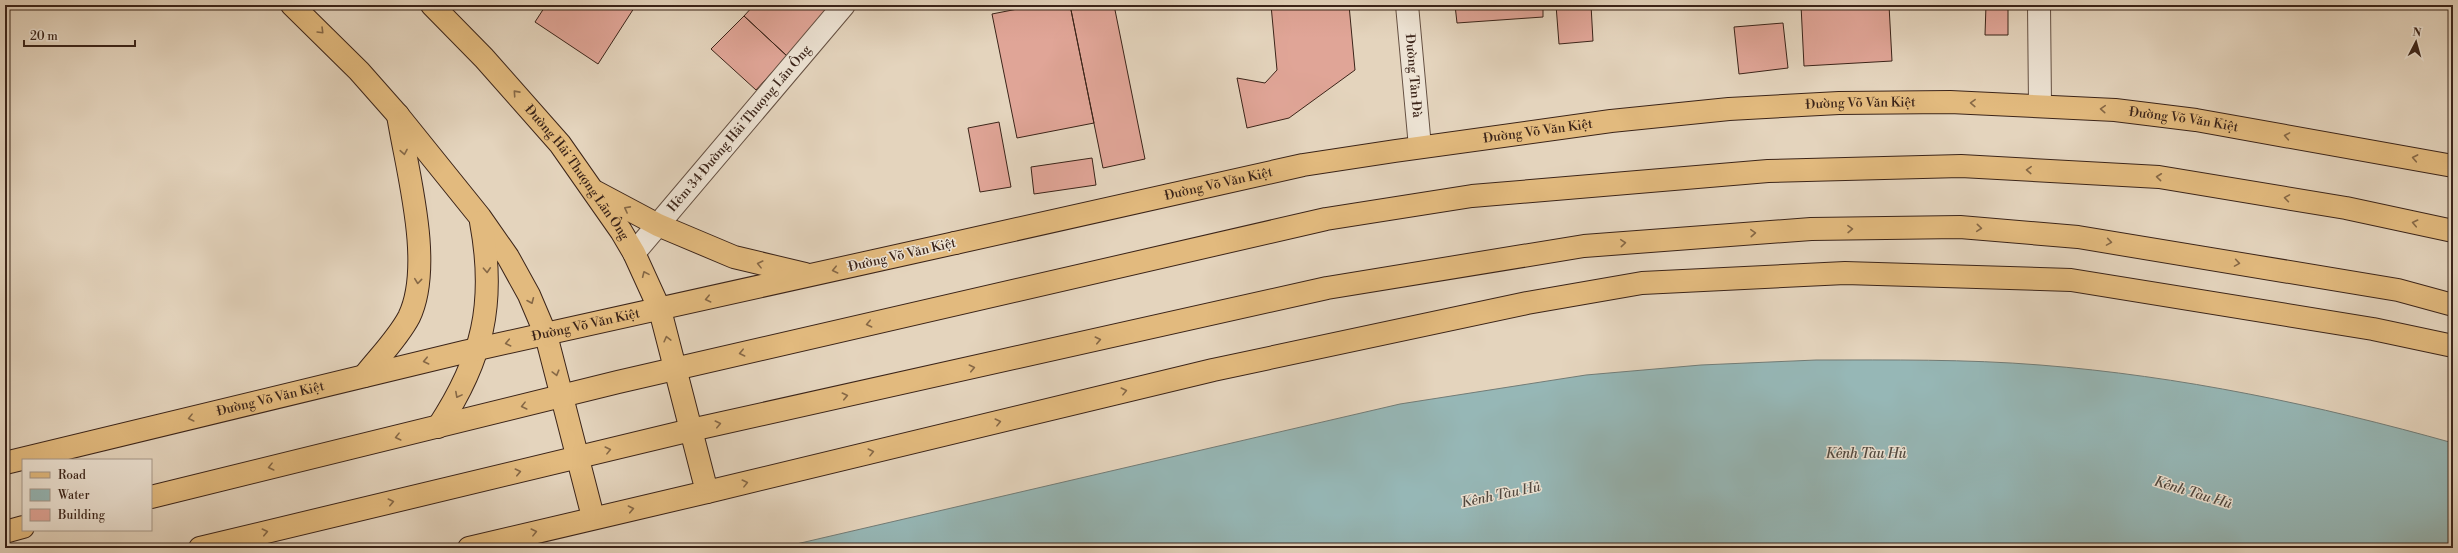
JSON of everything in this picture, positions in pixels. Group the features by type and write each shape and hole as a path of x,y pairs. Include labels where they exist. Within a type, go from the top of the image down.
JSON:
{"main road":[{"path":"292,5 359,71 398,114 480,217 508,257 529,295 546,335 593,517"},
{"name":"Đường Hải Thượng Lãn Ông","path":"434,6 528,106 560,144 634,253 660,310 707,492"},
{"name":"Đường Võ Văn Kiệt","path":"25,459 476,350 1302,166 1514,133 1729,109 1839,103 1950,102 2040,105 2115,110 2196,120 2453,166"},
{"path":"364,376 408,318 415,301 418,282 418,238 398,114"},
{"path":"152,496 675,369 1326,219 1472,196 1768,171 1961,166 2159,177 2346,208 2453,231"},
{"path":"592,190 658,225 734,257 812,276"},
{"path":"438,427 468,377 484,321 488,286 486,251 480,217"},
{"path":"200,548 691,430 1327,288 1584,246 1811,229 1960,227 2078,237 2398,290 2453,305"},
{"path":"469,548 593,517 707,492 1213,370 1527,303 1642,283 1845,273 2071,280 2373,329 2453,346"},
{"path":"2398,290 2453,315"},
{"name":"Đường Võ Văn Kiệt","path":"5,464 22,460"},
{"path":"5,532 22,527"}],"street":[{"name":"Hẻm 34 Đường Hải Thượng Lãn Ông","path":"634,253 844,5"},
{"name":"Đường Tản Đà","path":"1407,5 1420,147"},
{"path":"2039,5 2040,105"}],"water":[{"name":"Kênh Tàu Hủ","path":"1816,360 1928,360 2012,363 2145,376 2197,384 2351,416 2453,443 2453,548 779,548 1400,404 1586,375 1701,365"}],"building":[{"path":"546,5 636,5 598,64 535,22"},
{"path":"754,5 832,5 787,56 744,16"},
{"path":"1038,5 1070,5 1094,123 1017,138 992,14"},
{"path":"1070,5 1114,5 1145,159 1103,168"},
{"path":"1271,5 1349,5 1355,70 1289,118 1247,128 1237,78 1265,83 1277,70"},
{"path":"1455,5 1543,5 1543,17 1457,23"},
{"path":"1556,5 1591,5 1593,41 1559,44"},
{"path":"1801,5 1889,5 1892,61 1804,66"},
{"path":"1986,5 2008,5 2008,35 1985,35"},
{"path":"744,16 787,56 756,90 711,49"},
{"path":"1783,23 1788,68 1739,74 1734,27"},
{"path":"999,122 1011,187 980,192 968,128"},
{"path":"1092,158 1096,185 1034,194 1031,167"}]}
